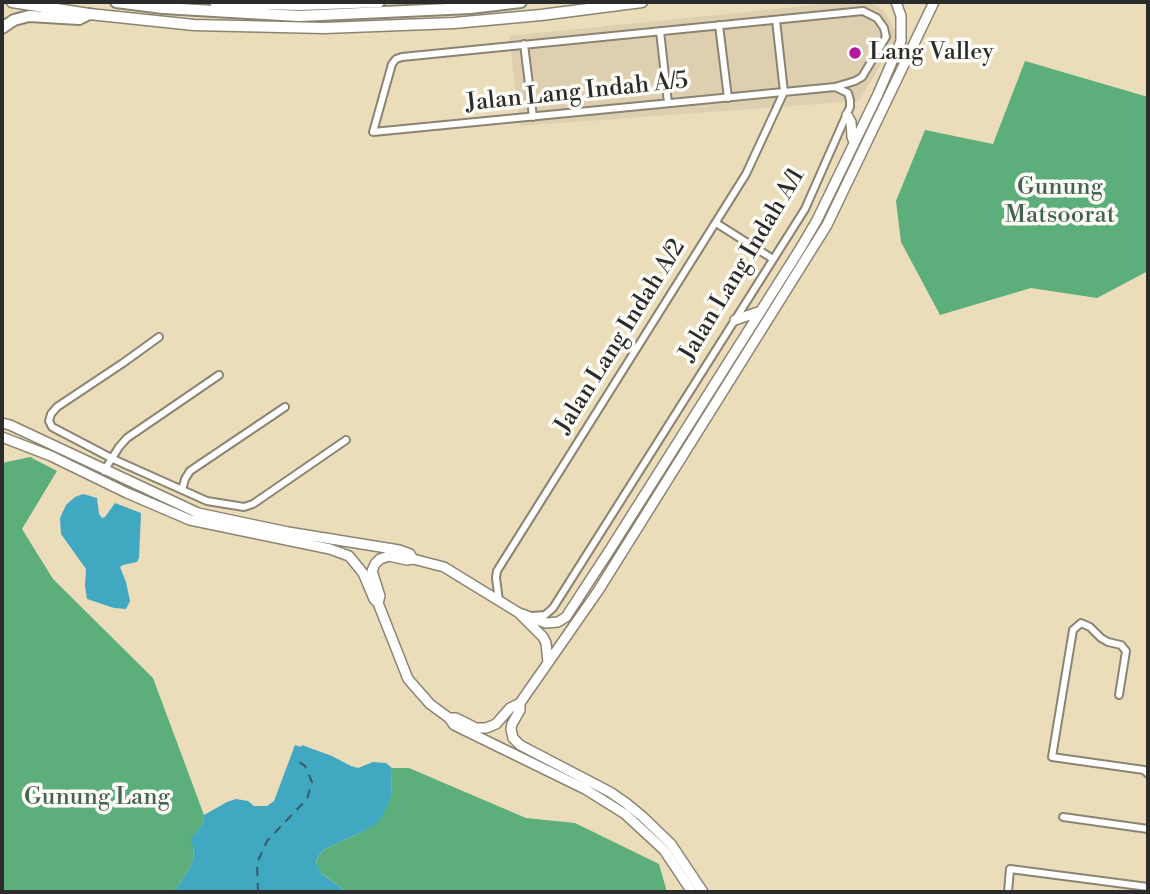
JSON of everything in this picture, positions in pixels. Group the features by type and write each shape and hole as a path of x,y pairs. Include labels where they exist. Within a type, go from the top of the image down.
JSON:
{"highway":[{"path":"116,2 163,8 299,16 470,8 520,2"},
{"path":"215,2 298,5 379,2"},
{"path":"2,28 13,20 29,16 79,19 89,14"}],"main road":[{"path":"12,2 89,14 194,25 324,28 454,23 642,2"}],"street":[{"name":"Jalan Lang Indah A/1","path":"519,613 546,623 558,622 566,617 761,311 817,220 878,94 901,41 901,16 896,2"},
{"path":"704,892 658,830 626,803 520,745 513,738 512,724 520,710 520,704 598,591 822,235 934,2"},
{"path":"533,117 524,44 863,11 877,18 886,37 865,74 855,81 835,87"},
{"path":"776,20 784,92"},
{"path":"719,25 728,98"},
{"path":"660,31 668,103"},
{"name":"Jalan Lang Indah A/5","path":"524,44 396,59 391,64 373,132 835,87"},
{"path":"835,87 850,97 847,115 851,122 854,142"},
{"name":"Jalan Lang Indah A/2","path":"499,601 497,571 746,174 784,92"},
{"name":"Jalan Lang Indah A/1","path":"530,617 545,615 553,608 735,320 805,209 847,115"},
{"path":"716,223 773,259"},
{"path":"735,320 761,311"},
{"path":"159,337 57,407 49,421 52,427 113,459 212,503 244,507 253,504 346,440"},
{"path":"100,480 127,438 219,375"},
{"path":"182,490 190,471 285,407"},
{"path":"2,423 198,513 399,551 410,554 413,559"},
{"path":"2,436 199,523 321,547 353,559 378,603 408,679 430,704 454,725 585,789 625,814 664,850 692,892"},
{"path":"378,603 380,598 372,572 377,561 386,556 444,567 519,613 543,637 548,662"},
{"path":"1119,695 1126,651 1121,645 1108,642 1081,623 1073,630 1052,757 1144,771 1148,774"},
{"path":"449,718 456,718 481,729 491,727 515,704 520,704"},
{"path":"1063,817 1148,830"},
{"path":"1008,892 1010,869 1148,887"}],"shaded area":[{"path":"844,2 872,2 884,11 898,35 859,101 520,126 509,36"}],"green space":[{"name":"Gunung Matsoorat","path":"1025,61 1148,97 1148,271 1097,298 1031,288 940,315 901,242 896,201 925,130 993,144"},
{"name":"Gunung Lang","path":"30,457 57,471 22,529 53,579 153,678 204,815 203,823 195,834 193,860 174,892 2,892 2,463"},
{"path":"392,768 409,768 526,818 575,823 659,864 667,892 347,892 320,872 316,863 325,849 362,832 391,797"}],"water":[{"path":"83,494 97,498 102,518 115,503 141,513 139,558 137,562 120,567 130,601 126,609 87,599 86,569 61,534 60,518 66,505"},
{"path":"295,745 302,745 358,768 373,762 386,763 392,768 391,797 377,824 325,849 316,862 321,873 347,892 174,892 193,860 194,849 190,840 203,823 204,815 236,799 248,801 254,806 267,806 274,801"}],"ferry route":[{"path":"258,892 257,863 267,841 307,799 312,782 305,766 294,758"}],"place":[{"name":"Lang Valley","path":"855,53"}]}
